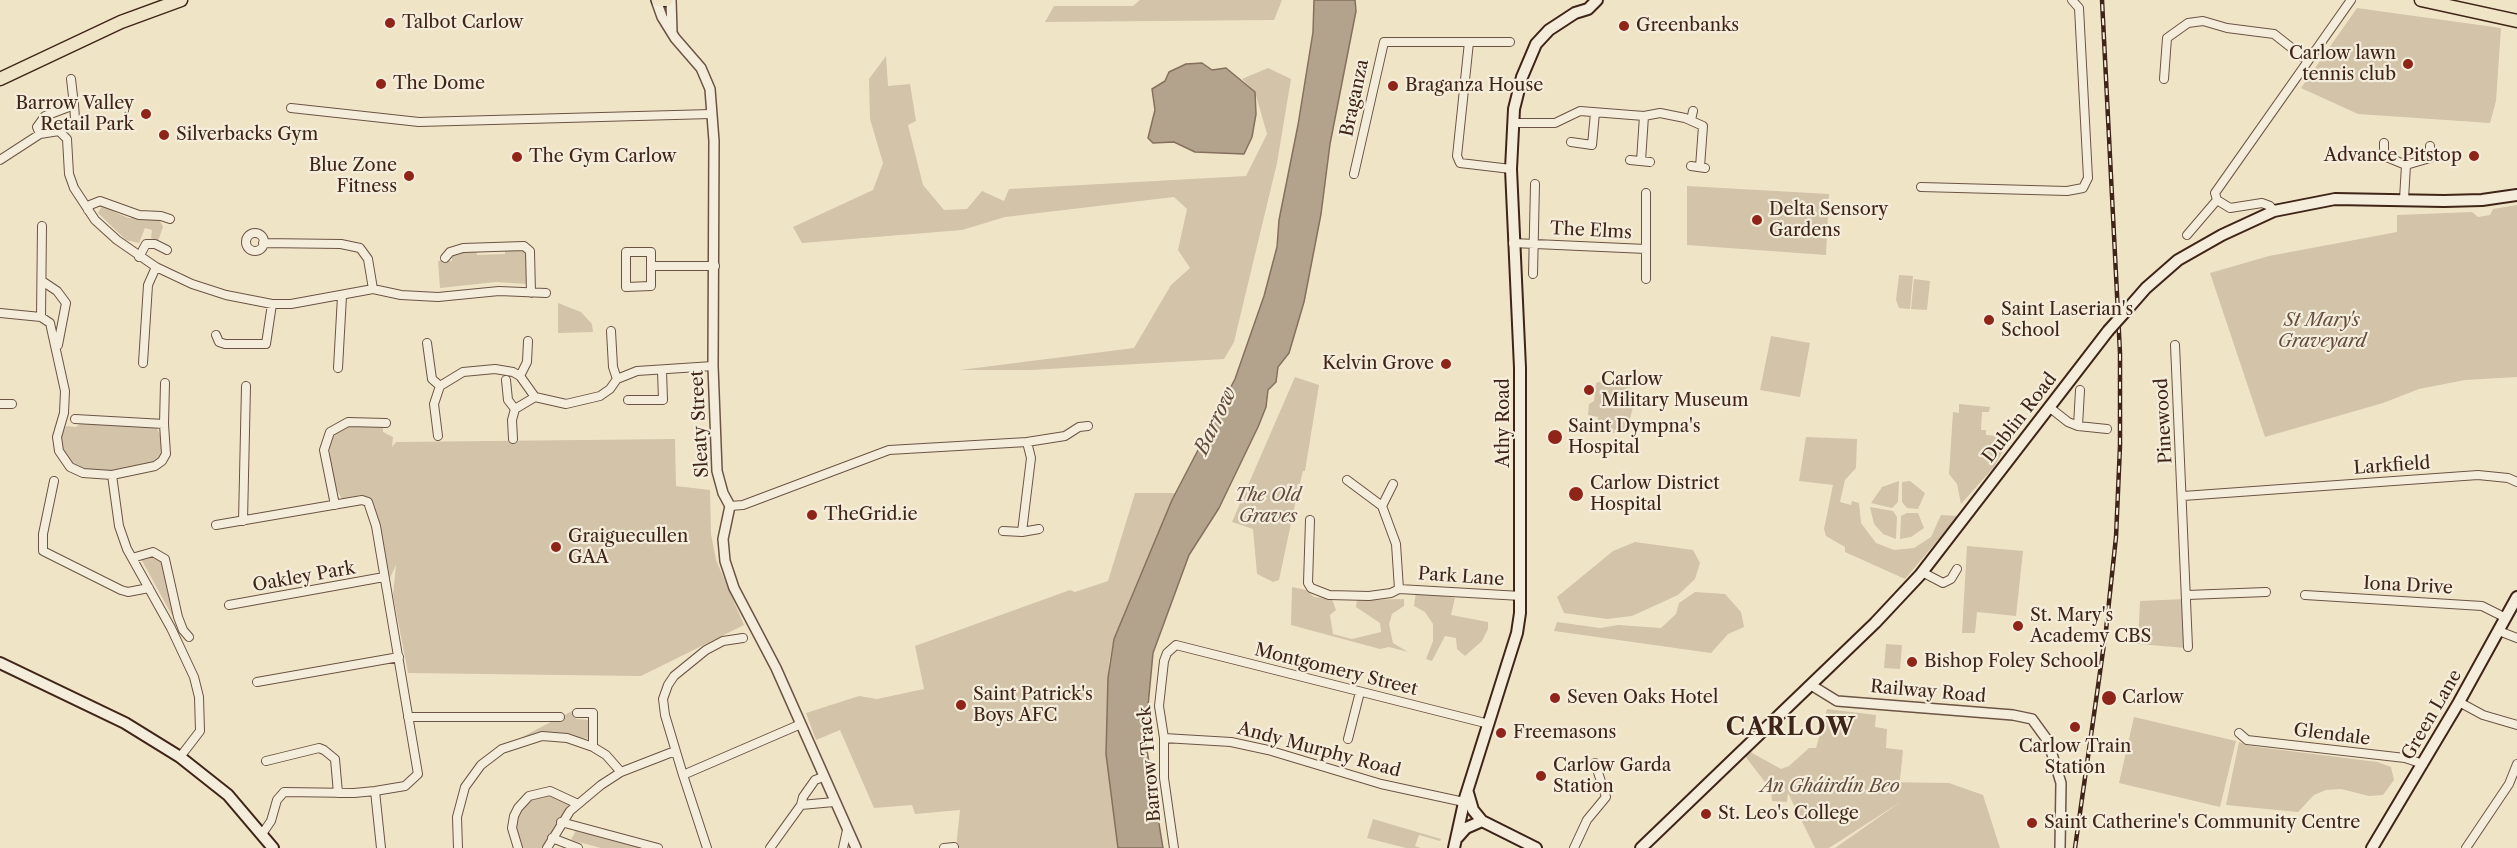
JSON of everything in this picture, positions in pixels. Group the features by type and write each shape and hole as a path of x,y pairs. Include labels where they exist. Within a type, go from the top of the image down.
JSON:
{"main road":[{"path":"0,79 121,22 181,0"},
{"path":"657,0 667,0"},
{"path":"1575,13 1580,0"},
{"name":"Athy Road","path":"1455,843 1466,798 1517,633 1521,596 1520,368 1511,169 1513,123 1518,90 1536,44 1549,30 1575,13 1588,9 1597,0"},
{"path":"2421,0 2517,21"},
{"name":"Dublin Road","path":"1641,848 1811,685 1922,572 2108,332 2146,288 2178,260 2222,235 2274,212 2335,199 2482,200 2517,195"},
{"name":"Green Lane","path":"2372,848 2459,702 2517,597"},
{"path":"0,663 125,723 180,757 228,795 265,843"},
{"path":"1466,798 1482,821 1536,848"},
{"path":"1455,843 1466,828 1482,821"}],"street":[{"name":"Sleaty Street","path":"657,0 673,34 706,77 710,89 715,266 713,366 717,471 723,493 730,506"},
{"path":"671,0 673,34"},
{"path":"1921,187 2067,191 2083,188 2088,178 2079,8 2072,0"},
{"path":"2274,212 2270,206 2262,203 2230,208 2217,200 2215,193 2351,0"},
{"path":"2164,79 2167,38 2177,28 2195,22 2274,34 2307,60"},
{"name":"Braganza","path":"1354,174 1384,42 1510,42"},
{"path":"1468,42 1457,156 1460,163 1511,169"},
{"path":"71,79 75,117"},
{"path":"40,134 37,127 45,116 74,105"},
{"path":"291,108 418,122 468,123 711,114"},
{"path":"1513,123 1546,125 1580,111 1644,116 1660,113 1690,120 1703,126 1713,122"},
{"path":"1690,120 1693,111"},
{"path":"1571,142 1592,145 1595,113"},
{"path":"1641,161 1644,116"},
{"path":"1691,166 1703,168 1703,126"},
{"path":"0,160 40,134 50,130 58,131 64,135 68,149 69,174 74,188 88,210 117,240 156,267 192,284 226,295 272,304 342,296 374,289 401,295 438,297 499,291 546,293"},
{"path":"2384,143 2384,156 2406,165 2430,158 2430,146"},
{"path":"1630,160 1650,162"},
{"path":"2404,199 2406,165"},
{"name":"The Elms","path":"1533,274 1535,184"},
{"name":"The Elms","path":"1646,193 1646,279"},
{"path":"2187,235 2217,200"},
{"path":"88,210 90,205 100,201 139,215 161,216 170,219"},
{"path":"41,317 42,226"},
{"path":"263,243 341,244 360,248 368,258 374,289"},
{"name":"The Elms","path":"1513,243 1646,249"},
{"path":"140,257 146,244 155,244 167,250"},
{"path":"445,258 450,252 463,248 524,246 530,251 531,293"},
{"path":"626,252 651,252 651,266 651,286 626,286 626,252"},
{"path":"651,266 715,266"},
{"path":"143,363 149,304 148,285 156,267"},
{"path":"42,281 57,291 66,303 58,351"},
{"path":"338,368 342,296"},
{"path":"216,335 219,342 225,344 266,344 272,304"},
{"path":"0,313 41,317 50,323 58,351 65,405 57,437 59,451 70,467 83,473 111,475 155,466 162,461 166,454 165,383"},
{"path":"611,332 613,367 617,379"},
{"path":"520,376 527,362 528,341"},
{"path":"427,343 432,379 440,386"},
{"name":"Pinewood","path":"2175,345 2188,647"},
{"path":"438,436 434,404 440,386 463,372 480,369 513,372 520,376 535,397 552,402 580,403 600,396 610,389 617,379 637,371 713,366"},
{"path":"628,399 663,399 662,371"},
{"path":"506,380 508,400 514,409 513,440"},
{"path":"243,521 246,386"},
{"path":"2078,426 2080,390"},
{"path":"514,409 535,397"},
{"path":"0,404 12,404"},
{"path":"2049,407 2068,422 2078,426 2107,429"},
{"path":"75,419 164,424"},
{"path":"336,505 324,450 330,432 348,422 386,423"},
{"path":"856,848 776,668 734,588 725,561 723,539 730,506 743,505 889,450 1027,442 1065,436 1079,427 1088,426"},
{"path":"1022,532 1031,458 1027,442"},
{"path":"111,475 118,526 132,558 182,648 194,676 199,697 200,731 180,757"},
{"name":"Larkfield","path":"2183,496 2478,475 2508,478 2517,482"},
{"path":"1347,480 1382,506 1396,544 1399,589"},
{"path":"54,481 43,534 43,551 121,590 128,592 149,588"},
{"path":"1382,506 1393,484"},
{"name":"Oakley Park","path":"216,525 362,500 371,506 418,774 405,786 338,793 284,792 277,800 265,843"},
{"name":"Park Lane","path":"1310,520 1308,583 1311,588 1329,595 1369,596 1390,593 1399,589 1521,596"},
{"path":"1003,531 1022,532 1039,529"},
{"path":"132,558 153,552 165,559 178,617 183,630 189,637"},
{"path":"1922,572 1943,583 1951,579 1957,569"},
{"name":"Oakley Park","path":"229,605 384,577"},
{"path":"2187,595 2266,592"},
{"name":"Iona Drive","path":"2305,595 2482,606 2506,618"},
{"path":"2499,631 2517,638"},
{"path":"707,848 675,751 663,699 674,676 706,650 723,641 743,638"},
{"name":"Montgomery Street","path":"1176,645 1490,724"},
{"name":"Barrow Track","path":"1174,848 1164,778 1164,738 1159,719 1159,695 1164,661 1167,653 1176,645"},
{"path":"257,682 399,657"},
{"name":"Railway Road","path":"1811,685 1836,700 2023,716 2032,719 2041,729 2055,759 2061,783 2060,848"},
{"path":"1348,739 1360,692"},
{"path":"2459,702 2483,715 2517,725"},
{"path":"577,714 593,714 593,747"},
{"path":"408,717 560,717"},
{"path":"683,775 801,724"},
{"name":"Glendale","path":"2239,733 2247,740 2405,758 2423,764"},
{"path":"459,848 456,832 459,804 465,787 490,757 514,744 542,736 567,738 593,747 617,765 621,772"},
{"name":"Andy Murphy Road","path":"1164,738 1231,742 1381,784 1466,798"},
{"path":"266,761 319,748 324,750 335,759 338,793"},
{"path":"547,848 561,822 578,804 621,772 675,751"},
{"path":"1574,848 1587,820 1606,797 1595,763"},
{"path":"2466,848 2509,784 2517,764"},
{"path":"770,848 801,805 802,797 815,780 823,777"},
{"path":"375,790 381,848"},
{"path":"518,848 512,828 514,816 529,796 550,791 578,804"},
{"path":"801,805 834,802"},
{"path":"561,822 658,848"},
{"path":"843,848 848,830"},
{"path":"552,838 578,848"},
{"path":"944,848 954,847"}],"green space":[{"path":"1140,0 1282,0 1274,20 1045,22 1054,6 1133,6"},
{"name":"Carlow lawn tennis club","path":"2357,8 2501,28 2496,101 2490,123 2358,114 2301,88"},
{"path":"886,56 888,86 910,84 916,121 908,125 923,185 944,210 967,209 982,191 1004,201 1009,189 1246,176 1267,134 1255,92 1242,79 1268,68 1291,79 1277,163 1234,342 1224,359 1031,370 960,370 1134,348 1171,285 1190,268 1178,250 1187,209 1174,197 1005,217 962,230 802,243 793,227 873,190 883,163 870,119 869,79"},
{"name":"Delta Sensory Gardens","path":"1687,186 1829,194 1826,255 1687,245"},
{"name":"St Mary's Graveyard","path":"2517,205 2517,377 2465,380 2419,389 2383,403 2265,437 2210,273 2269,256 2397,232 2397,215 2472,212 2478,217 2490,215 2493,209"},
{"path":"102,206 128,218 159,219 163,227 158,241 151,238 152,230 145,228 139,243 126,240 98,213"},
{"path":"523,248 526,252 527,284 496,282 440,288 438,261 452,261 452,253 476,250 477,255 505,254 505,249"},
{"path":"1899,275 1913,276 1910,309 1899,308 1896,300"},
{"path":"1914,279 1930,281 1927,310 1911,309"},
{"path":"558,303 581,312 592,324 593,332 558,333"},
{"path":"1771,336 1810,343 1800,397 1760,390"},
{"name":"The Old Graves","path":"1295,377 1319,385 1305,471 1303,471 1296,500 1279,580 1273,582 1257,574 1253,529 1232,522"},
{"path":"1602,381 1631,385 1629,397 1635,398 1628,427 1618,433 1599,432 1596,429 1598,417 1588,415 1589,404 1594,401 1596,383"},
{"path":"1959,404 1990,407 1989,412 1982,412 1981,430 1986,430 1986,435 2011,437 1994,467 1961,504 1957,484 1949,474 1953,412 1959,413"},
{"path":"82,422 156,427 161,436 163,452 158,460 150,463 107,471 79,468 71,464 64,455 60,440 66,426 76,427"},
{"name":"Graiguecullen GAA","path":"346,426 383,426 383,432 393,437 392,447 396,442 675,439 676,486 710,490 711,534 716,560 744,625 641,676 408,673 393,595 396,565 389,580 374,504 369,497 361,495 342,499 332,482 329,444 337,431"},
{"path":"1806,437 1857,439 1856,468 1845,480 1840,502 1851,505 1852,501 1859,503 1861,523 1876,543 1894,550 1914,548 1931,537 1941,515 1958,516 1905,579 1845,552 1845,547 1826,536 1824,529 1833,485 1799,481"},
{"path":"1899,481 1898,502 1892,508 1871,503 1882,487"},
{"path":"1910,481 1925,493 1918,509 1907,508 1902,502 1902,482"},
{"name":"Saint Patrick's Boys AFC","path":"1135,493 1175,493 1114,639 1109,662 1106,754 1118,848 956,848 960,810 915,814 912,805 874,808 840,730 816,740 806,713 859,696 877,699 924,689 915,646 1070,590 1075,592 1108,581"},
{"path":"1870,507 1893,511 1897,517 1896,539 1883,534 1874,524"},
{"path":"1907,513 1918,513 1924,528 1911,537 1900,539 1901,516"},
{"path":"1635,542 1693,550 1700,563 1695,579 1678,595 1632,616 1607,619 1564,613 1557,597 1613,551"},
{"path":"1967,546 2023,551 2016,616 1977,612 1975,633 1962,633"},
{"path":"149,554 161,558 179,628 140,557"},
{"path":"1292,587 1306,590 1314,597 1332,599 1336,610 1330,615 1333,634 1352,639 1381,632 1380,623 1356,607 1357,600 1404,599 1404,606 1392,614 1389,624 1393,643 1408,652 1389,647 1380,649 1291,625"},
{"path":"1416,592 1455,598 1451,615 1488,622 1488,629 1482,641 1465,656 1457,649 1456,638 1445,636 1432,661 1426,659 1433,641 1433,624 1425,612 1414,606"},
{"path":"1695,592 1725,594 1741,612 1744,627 1728,634 1711,653 1554,631 1557,622 1600,628 1618,625 1661,628 1676,614 1679,603"},
{"path":"2186,599 2186,648 2138,644 2140,601"},
{"path":"1886,644 1902,645 1900,669 1884,668"},
{"name":"An Gháirdín Beo","path":"1827,709 1876,715 1875,727 1887,729 1886,748 1903,750 1900,780 1883,782 1949,783 1983,795 2000,848 1835,848 1902,801 1829,848 1815,848 1788,793 1787,802 1772,801 1771,790 1742,752 1745,749 1781,769 1789,766 1809,748 1816,748"},
{"path":"574,710 576,719 590,720 590,739 544,733 522,737"},
{"path":"2134,717 2236,741 2220,807 2119,783"},
{"path":"2239,742 2250,746 2377,762 2391,767 2394,780 2383,795 2369,796 2341,789 2326,790 2314,795 2298,812 2226,805"},
{"path":"552,794 571,804 543,848 522,848 517,840 517,817 526,802 534,797"},
{"path":"1373,819 1441,839 1440,841 1419,835 1415,846 1421,848 1406,848 1367,838"},
{"path":"576,830 644,848 601,848 571,840"}],"water":[{"name":"Barrow","path":"1314,0 1355,0 1356,11 1330,144 1321,214 1304,302 1289,353 1278,367 1276,382 1268,390 1266,407 1258,427 1219,508 1189,555 1153,653 1145,738 1163,848 1118,848 1106,754 1108,678 1114,639 1172,500 1235,379 1264,296 1277,247 1279,220 1298,125 1313,32"},
{"path":"1202,63 1212,70 1226,68 1255,92 1256,114 1252,137 1244,154 1195,152 1174,142 1153,143 1148,138 1155,110 1152,89 1165,81 1169,72 1186,64"}],"railway":[{"path":"2075,848 2106,630 2116,537 2120,446 2120,353 2102,0"}],"place":[{"name":"Talbot Carlow","path":"390,23"},
{"name":"Greenbanks","path":"1624,26"},
{"name":"Carlow lawn tennis club","path":"2408,64"},
{"name":"The Dome","path":"381,84"},
{"name":"Braganza House","path":"1393,86"},
{"name":"Barrow Valley Retail Park","path":"146,114"},
{"name":"Silverbacks Gym","path":"164,135"},
{"name":"Advance Pitstop","path":"2474,156"},
{"name":"The Gym Carlow","path":"517,157"},
{"name":"Blue Zone Fitness","path":"409,176"},
{"name":"Delta Sensory Gardens","path":"1757,220"},
{"name":"Saint Laserian's School","path":"1989,320"},
{"name":"Kelvin Grove","path":"1446,364"},
{"name":"Carlow Military Museum","path":"1589,390"},
{"name":"Saint Dympna's Hospital","path":"1555,437"},
{"name":"Carlow District Hospital","path":"1576,494"},
{"name":"TheGrid.ie","path":"812,515"},
{"name":"Graiguecullen GAA","path":"556,547"},
{"name":"St. Mary's Academy CBS","path":"2018,626"},
{"name":"Bishop Foley School","path":"1912,662"},
{"name":"Seven Oaks Hotel","path":"1555,698"},
{"name":"Carlow","path":"2109,698"},
{"name":"Saint Patrick's Boys AFC","path":"961,705"},
{"name":"Carlow Train Station","path":"2075,727"},
{"name":"Freemasons","path":"1501,733"},
{"name":"Carlow Garda Station","path":"1541,776"},
{"name":"St. Leo's College","path":"1706,814"},
{"name":"Saint Catherine's Community Centre","path":"2032,823"}],"district":[{"name":"CARLOW","path":"1791,728"}]}
